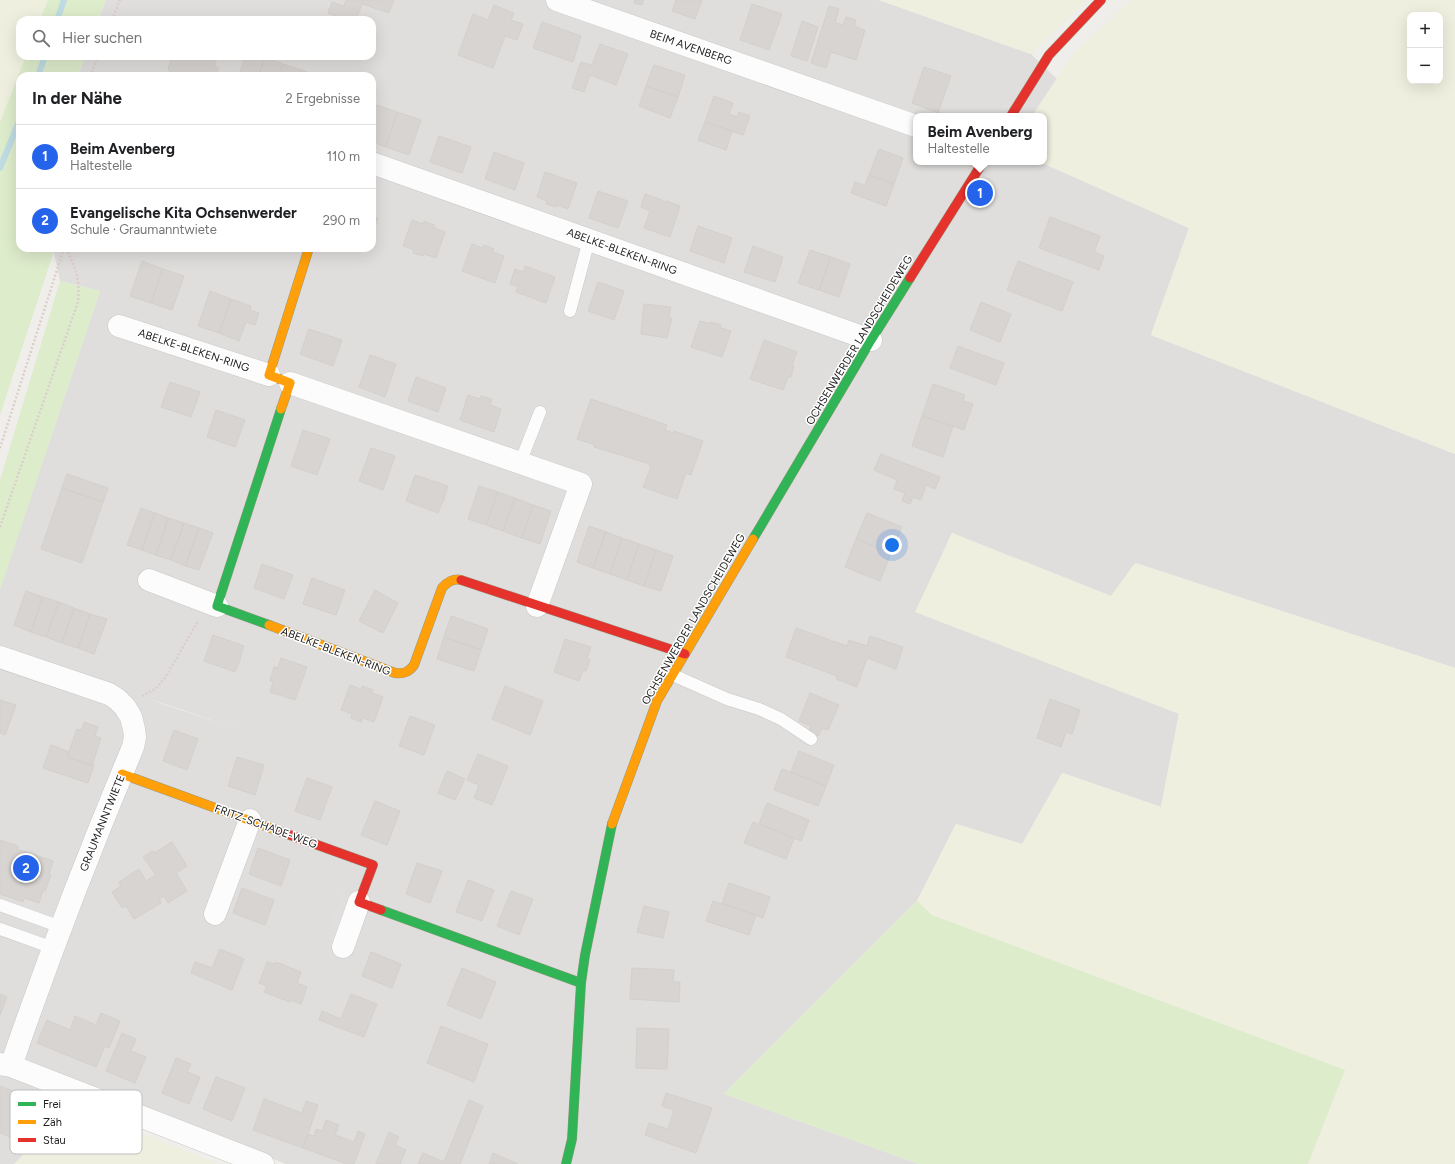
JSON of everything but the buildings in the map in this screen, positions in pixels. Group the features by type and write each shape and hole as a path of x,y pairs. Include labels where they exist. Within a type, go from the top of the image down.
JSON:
{"street":[{"name":"BEIM AVENBERG","path":"557,0 913,125"},
{"path":"1013,113 1049,55 1101,0"},
{"name":"ABELKE-BLEKEN-RING","path":"376,163 871,340"},
{"name":"OCHSENWERDER LANDSCHEIDEWEG","path":"566,1164 572,1139 581,983 585,955 611,828 657,701 871,340 981,165"},
{"path":"269,375 308,252"},
{"name":"ABELKE-BLEKEN-RING","path":"119,326 269,375 581,484 537,606"},
{"path":"213,604 290,383"},
{"name":"ABELKE-BLEKEN-RING","path":"149,580 401,674 407,672 414,665 442,588 449,581 457,579 685,654"},
{"name":"GRAUMANNTWIETE","path":"0,657 109,694 125,707 132,723 135,737 133,747 6,1065"},
{"name":"FRITZ-SCHADE-WEG","path":"122,774 373,865 343,947"},
{"path":"216,914 250,820"},
{"path":"359,902 581,983"},
{"path":"6,1065 71,1090"},
{"path":"142,1117 263,1164"}],"lane":[{"path":"570,311 589,240"},
{"path":"520,463 540,412"},
{"path":"673,674 727,699 759,710 781,720 811,739"},
{"path":"0,905 61,927"},
{"path":"0,929 53,948"}],"path":[{"path":"114,16 120,0"},
{"path":"92,72 96,60"},
{"path":"0,448 64,252"},
{"path":"0,527 78,302 79,286 76,272 67,252"},
{"path":"125,707 155,689 165,678 213,604"}],"shaded area":[{"path":"106,0 879,0 1031,54 1057,79 1034,113 913,113 913,165 1047,165 1189,228 1151,335 1455,454 1455,668 1136,563 1111,596 952,533 916,612 1179,713 1161,807 1063,773 1022,844 956,824 917,901 724,1094 919,1164 286,1164 142,1106 142,1090 102,1090 25,1059 0,1054 0,588 100,291 60,281 54,252 376,252 376,72 79,72 84,60 376,60 376,16 100,16","holes":["150,699 235,728 165,705"]},
{"path":"341,894 349,897 334,941 326,938"},
{"path":"0,1071 40,1090 10,1090 10,1154 24,1154 14,1164 0,1164"}],"green space":[{"path":"0,0 48,0 42,16 16,16 16,60 24,60 20,72 16,72 16,81 0,122"},
{"path":"48,0 106,0 100,16 42,16"},
{"path":"879,0 1086,0 1031,54"},
{"path":"1132,0 1455,0 1455,454 1151,335 1189,228 1047,165 1047,113 1034,113 1073,54"},
{"path":"24,60 84,60 79,72 20,72"},
{"path":"16,81 16,252 54,252 0,415 0,122"},
{"path":"60,281 100,291 0,590 0,480"},
{"path":"952,533 1111,596 1135,563 1455,668 1455,1164 1308,1164 1345,1070 932,915 917,901 956,824 1022,844 1062,773 1161,807 1179,714 915,612"},
{"path":"917,901 932,915 1345,1070 1308,1164 919,1164 724,1094"},
{"path":"142,1134 219,1164 14,1164 24,1154 142,1154"}],"waterway":[{"path":"58,16 64,0"},
{"path":"39,72 44,60"},
{"path":"0,168 16,129"}],"traffic: fast":[{"path":"753,539 871,340 910,278"},
{"path":"269,625 217,606 281,409"},
{"path":"566,1164 572,1139 581,983 585,955 612,824"},
{"path":"381,910 581,983"}],"traffic: slow":[{"path":"281,409 290,383 269,375 308,252"},
{"path":"612,824 657,701 753,539"},
{"path":"269,625 395,673 404,673 414,665 442,588 451,581 461,580"},
{"path":"122,774 276,830"}],"traffic: jam":[{"path":"1013,113 1049,55 1101,0"},
{"path":"910,278 981,165"},
{"path":"461,580 685,654"},
{"path":"276,830 373,865 359,902 381,910"}],"place":[{"name":"Beim Avenberg","path":"980,193"},
{"name":"Evangelische Kita Ochsenwerder","path":"26,868"}]}
